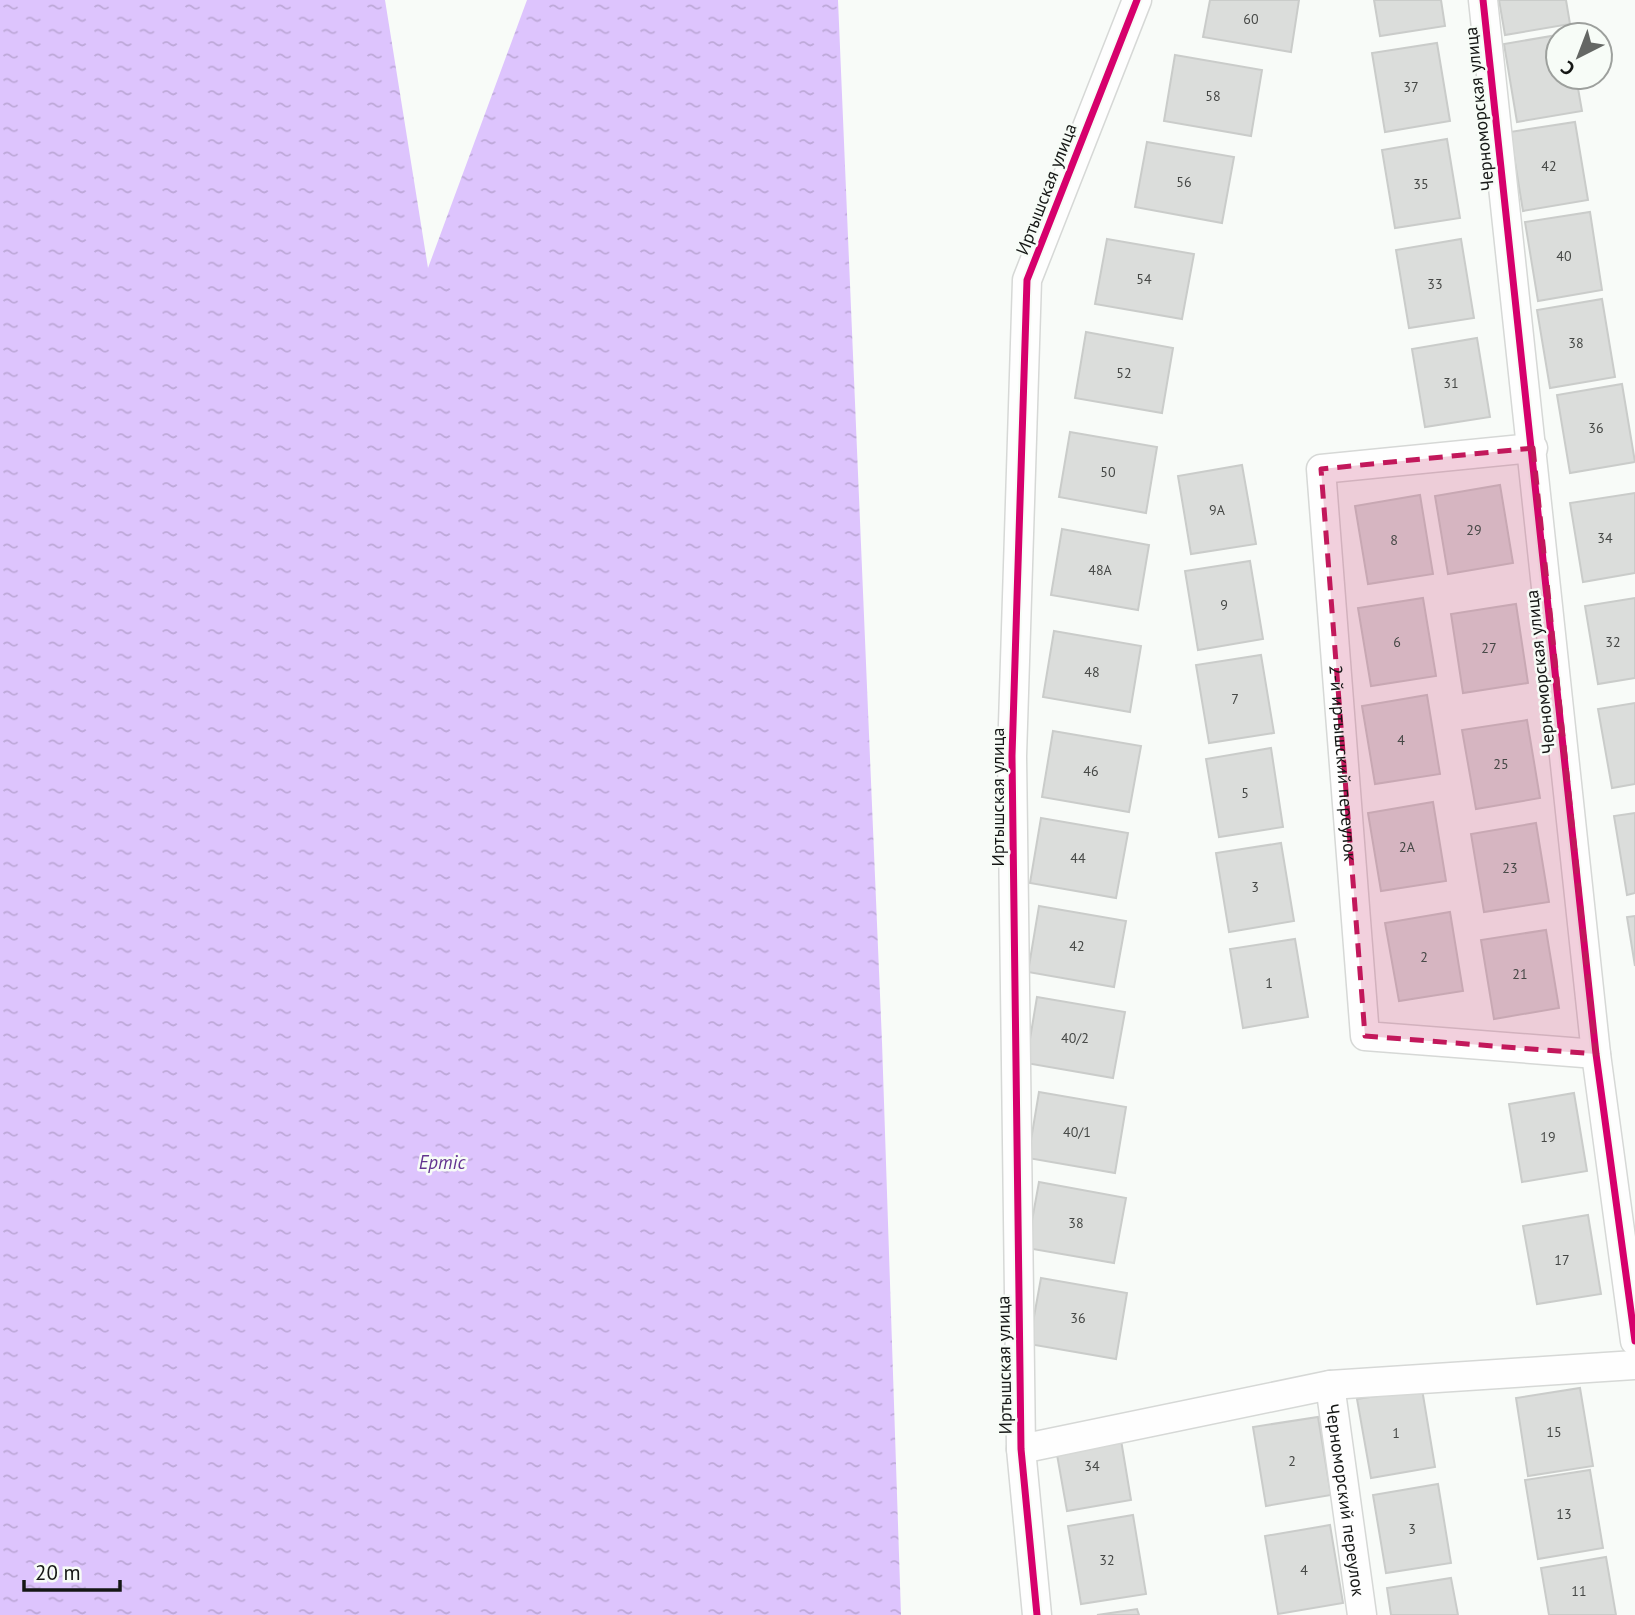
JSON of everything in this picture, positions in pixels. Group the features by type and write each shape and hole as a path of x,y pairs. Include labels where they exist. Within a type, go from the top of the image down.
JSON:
{"street":[{"name":"Иртышская улица","path":"1037,1615 1021,1449 1012,756 1027,281 1137,0"},
{"name":"Черноморская улица","path":"1483,0 1596,1054 1635,1341"},
{"name":"2-й иртышский переулок","path":"1533,448 1321,469 1365,1036 1596,1054"},
{"path":"1021,1449 1330,1385 1635,1365"},
{"name":"Черноморский переулок","path":"1330,1385 1362,1615"}],"highlighted area":[{"path":"1533,448 1596,1054 1365,1036 1321,469"}],"water":[{"name":"Ертіс","path":"0,0 385,0 428,268 527,0 838,0 882,1042 901,1615 0,1615"}],"building":[{"path":"1210,0 1299,0 1291,52 1203,37"},
{"path":"1374,0 1441,0 1445,26 1380,36"},
{"path":"1499,0 1566,0 1570,21 1544,21 1544,28 1505,35"},
{"path":"1544,37 1544,91 1578,91 1582,111 1517,122 1504,44"},
{"path":"1437,43 1450,121 1385,132 1372,53"},
{"path":"1175,55 1262,70 1251,136 1164,121"},
{"path":"1575,122 1588,200 1523,211 1510,132"},
{"path":"1447,139 1460,218 1395,228 1382,150"},
{"path":"1147,142 1234,157 1222,223 1135,207"},
{"path":"1590,212 1602,290 1538,301 1525,222"},
{"path":"1107,239 1194,254 1182,319 1095,304"},
{"path":"1461,239 1474,318 1409,328 1396,250"},
{"path":"1602,299 1615,377 1550,388 1537,310"},
{"path":"1086,332 1173,348 1162,413 1075,398"},
{"path":"1477,338 1490,417 1425,427 1412,349"},
{"path":"1622,384 1635,462 1570,473 1557,395"},
{"path":"1070,432 1157,447 1146,513 1059,497"},
{"path":"1242,465 1256,544 1191,554 1178,476"},
{"path":"1500,485 1513,563 1448,574 1435,496"},
{"path":"1635,493 1635,573 1583,582 1570,503"},
{"path":"1420,495 1433,574 1368,584 1355,506"},
{"path":"1062,529 1149,545 1138,610 1051,595"},
{"path":"1250,561 1263,639 1198,650 1185,571"},
{"path":"1423,598 1436,676 1371,686 1358,608"},
{"path":"1635,598 1635,678 1598,684 1585,606"},
{"path":"1516,604 1528,683 1463,693 1451,614"},
{"path":"1054,631 1141,646 1130,712 1043,697"},
{"path":"1261,655 1274,733 1209,743 1196,665"},
{"path":"1427,695 1440,774 1375,784 1362,706"},
{"path":"1635,703 1635,784 1612,788 1598,709"},
{"path":"1527,720 1540,798 1476,809 1462,730"},
{"path":"1053,731 1141,746 1129,812 1042,797"},
{"path":"1271,748 1283,827 1219,837 1206,759"},
{"path":"1433,802 1446,881 1381,891 1368,813"},
{"path":"1635,813 1635,893 1627,895 1614,816"},
{"path":"1041,818 1128,833 1116,898 1030,883"},
{"path":"1536,823 1549,902 1484,912 1471,834"},
{"path":"1281,843 1294,921 1229,932 1216,853"},
{"path":"1039,906 1126,921 1114,987 1028,972"},
{"path":"1450,912 1463,991 1399,1001 1385,923"},
{"path":"1635,916 1635,966 1627,917"},
{"path":"1546,930 1559,1008 1494,1019 1481,940"},
{"path":"1295,939 1308,1017 1243,1028 1230,949"},
{"path":"1037,997 1125,1012 1113,1078 1026,1063"},
{"path":"1039,1092 1126,1107 1115,1173 1028,1158"},
{"path":"1574,1093 1587,1171 1522,1182 1509,1104"},
{"path":"1039,1182 1126,1198 1114,1263 1027,1248"},
{"path":"1588,1215 1601,1294 1537,1304 1523,1226"},
{"path":"1041,1278 1127,1293 1116,1359 1029,1344"},
{"path":"1580,1388 1593,1466 1528,1476 1516,1398"},
{"path":"1422,1389 1435,1467 1371,1478 1357,1399"},
{"path":"1318,1417 1331,1495 1266,1506 1253,1427"},
{"path":"1118,1422 1131,1500 1067,1511 1053,1432"},
{"path":"1590,1470 1603,1548 1538,1559 1525,1480"},
{"path":"1438,1484 1451,1563 1386,1573 1373,1495"},
{"path":"1133,1515 1146,1594 1081,1604 1068,1526"},
{"path":"1330,1525 1343,1603 1278,1614 1265,1536"},
{"path":"1606,1557 1616,1615 1549,1615 1541,1568"},
{"path":"1451,1578 1458,1615 1391,1615 1387,1588"},
{"path":"1137,1609 1139,1615 1097,1615"}],"cycle path":[{"path":"1037,1615 1021,1449 1012,756 1027,280 1137,0"},
{"path":"1483,0 1596,1054 1635,1341"}]}
